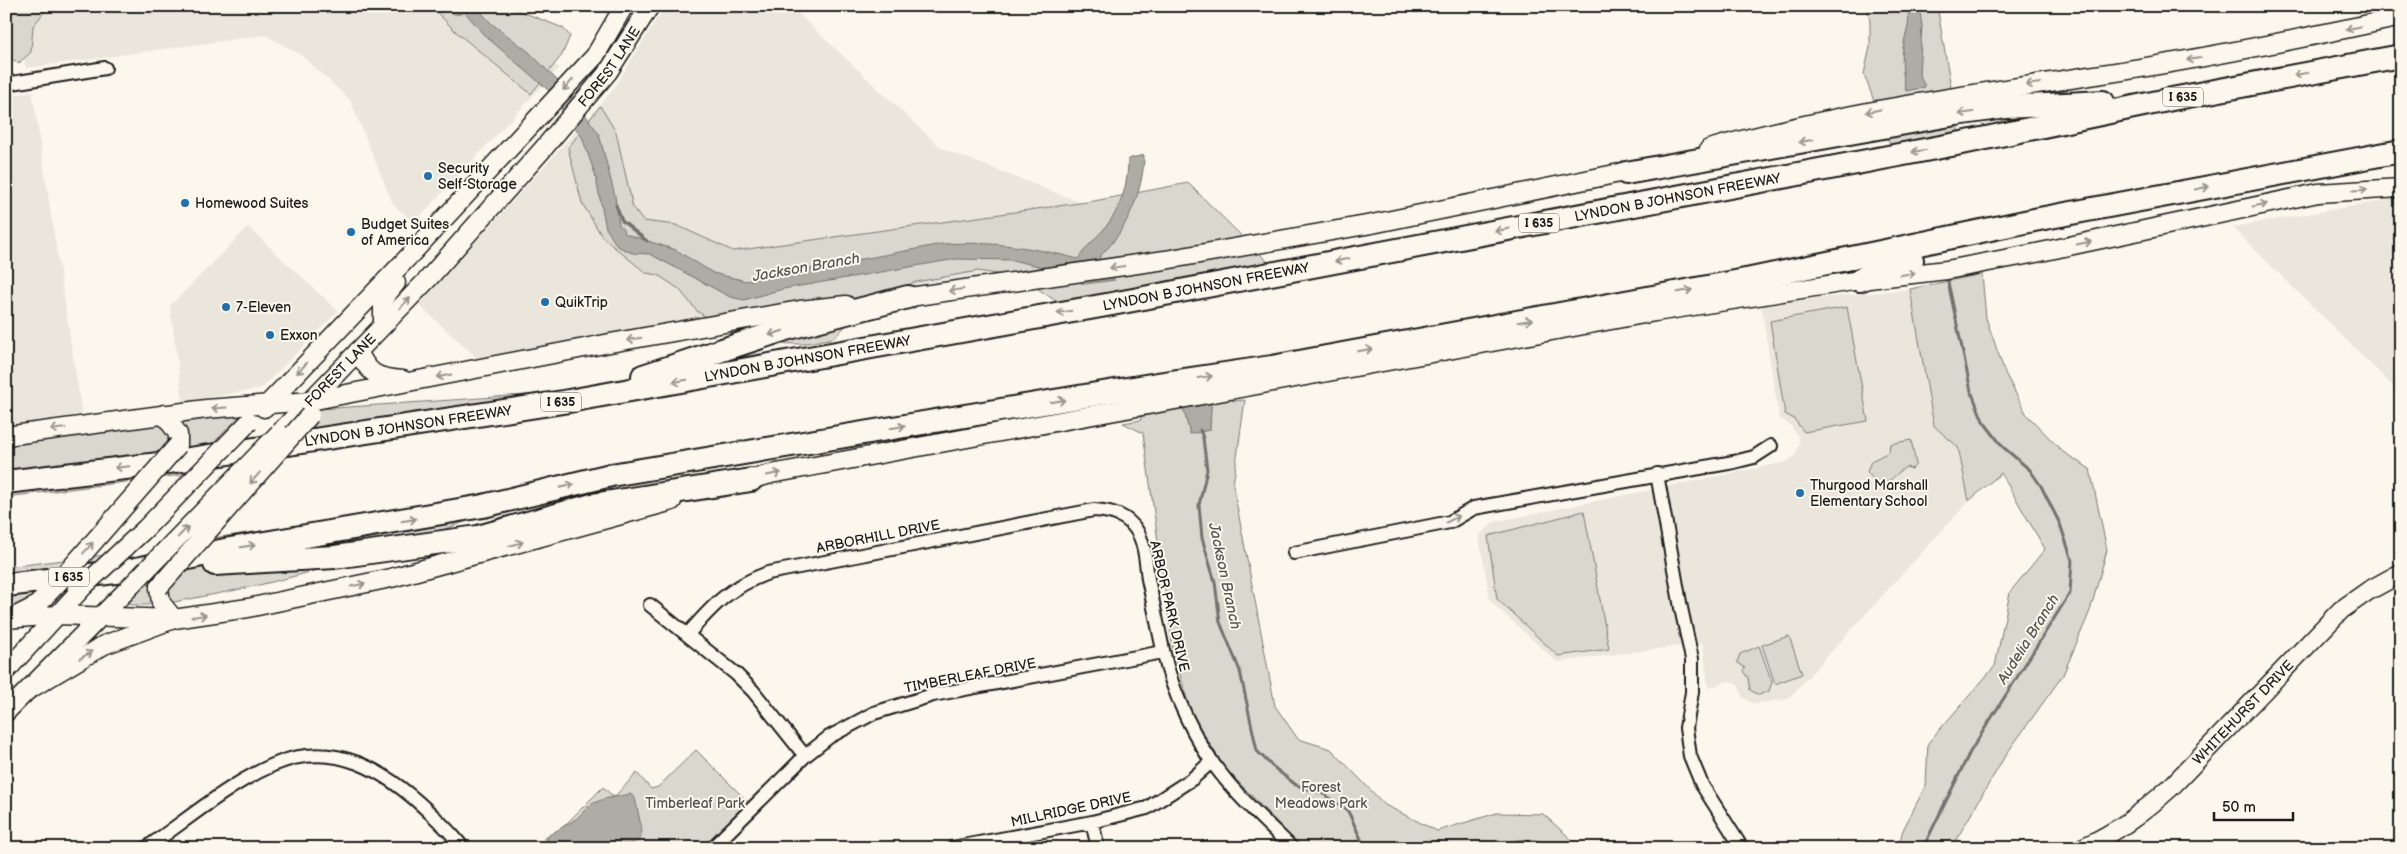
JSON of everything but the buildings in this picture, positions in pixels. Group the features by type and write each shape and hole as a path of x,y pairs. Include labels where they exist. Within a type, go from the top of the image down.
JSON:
{"highway":[{"name":"LYNDON B JOHNSON FREEWAY","path":"6,482 150,465 564,402 1112,304 1967,142 2172,99 2401,56"},
{"path":"1626,173 2006,107 2172,99"},
{"path":"1860,280 1890,264 2020,239 2143,211 2169,195 2401,151"},
{"name":"I 635","path":"6,585 132,570 230,549 483,506 611,475 850,434 1272,367 1751,279 2034,220 2169,195"},
{"path":"564,402 790,328 908,297"},
{"path":"132,570 335,557 478,537 592,505 752,480"}],"main road":[{"name":"FOREST LANE","path":"6,671 84,586 145,529 268,404 545,111 592,59 609,35 624,6"},
{"name":"FOREST LANE","path":"6,712 283,429 310,408 358,351 428,279 608,72 635,33 650,6"},
{"path":"9,433 164,414 268,404 310,408 357,392 734,321 800,310 908,297 1165,260 1372,224 1626,173 1778,129 1995,89 2096,75 2285,42 2401,17"},
{"path":"7,619 57,615 174,619 248,608 391,578 752,480 1646,313 1860,280 1947,270 2318,193 2401,188"},
{"path":"383,325 382,299 416,260 414,251"},
{"path":"358,351 364,364 371,372 383,378 418,381"},
{"path":"174,619 161,603 159,587 310,408"},
{"path":"7,619 36,606 178,445 178,434 164,414"},
{"name":"WHITEHURST DRIVE","path":"2082,848 2112,834 2144,811 2171,787 2341,610 2368,591 2401,574"},
{"path":"30,689 104,645 174,619"}],"street":[{"path":"6,84 105,68"},
{"path":"1294,553 1450,522 1474,508 1754,458 1771,446"},
{"path":"1657,474 1692,659 1692,692 1686,728 1690,756 1702,785 1742,848"},
{"name":"ARBORHILL DRIVE","path":"688,634 713,604 744,582 768,573 1094,510"},
{"name":"ARBOR PARK DRIVE","path":"1094,510 1118,514 1129,521 1137,531 1143,550 1163,652 1184,710 1212,761 1240,796 1292,848"},
{"path":"650,605 736,674 753,691 805,756"},
{"name":"TIMBERLEAF DRIVE","path":"712,848 805,756 829,737 874,713 934,694 1163,652"},
{"path":"146,848 248,778 274,764 292,759 318,756 355,762 386,776 409,793 455,837 463,848"},
{"name":"MILLRIDGE DRIVE","path":"952,848 1092,822 1148,808 1192,779 1212,761"},
{"path":"1092,822 1098,848"}],"shaded area":[{"path":"19,6 490,6 559,68 414,223 393,204 350,100 301,55 265,35 26,68 15,11"},
{"path":"446,6 475,6 492,24 529,52 569,92 599,134 615,196 619,224 626,234 676,250 713,273 746,281 942,244 960,243 1011,246 1045,251 1078,259 1104,229 1119,205 1127,178 1128,159 1144,155 1142,177 1132,210 1121,230 1094,267 1115,280 1084,284 1047,268 1012,260 956,259 783,289 744,300 730,297 650,254 632,253 617,246 606,228 595,174 582,137 547,89 483,34 465,12 454,14"},
{"path":"665,6 790,6 941,148 1207,252 676,338 477,358 419,305 612,91"},
{"path":"1907,6 1919,6 1922,26 1919,73 1925,87 1906,91 1902,59 1908,24"},
{"path":"32,91 82,414 6,426 6,97"},
{"path":"2401,198 2401,394 2232,227"},
{"path":"248,227 338,311 262,388 183,402 170,306"},
{"name":"Thurgood Marshall Elementary School","path":"1910,289 1934,426 1958,447 1969,501 1788,699 1754,704 1743,698 1739,687 1729,681 1708,688 1703,643 1557,662 1490,601 1479,536 1494,522 1786,462 1794,457 1799,445 1798,436 1791,426 1779,418 1761,304"},
{"path":"1212,388 1210,430 1190,434 1180,396"},
{"path":"630,794 635,798 642,831 639,840 626,847 575,847 555,844 546,840 549,835 576,819 591,804 604,799"}],"green space":[{"path":"6,6 49,6 33,26 31,52 19,63 6,56"},
{"path":"431,6 507,6 563,28 570,36 562,55 531,94 455,31"},
{"path":"1867,6 1937,6 1959,134 1891,147 1864,74 1870,47 1870,22"},
{"path":"600,106 616,132 633,208 643,221 676,225 733,251 1094,201 1188,183 1270,264 1066,308 1022,278 978,271 916,282 873,297 834,338 802,344 761,343 728,332 697,311 679,289 658,275 646,273 603,238 582,203 568,148"},
{"path":"1982,274 1986,318 2005,373 2027,415 2063,452 2090,469 2107,550 2090,611 2063,675 2005,756 1956,840 1955,848 1898,848 1903,830 1926,785 1928,743 1995,666 2010,592 2045,549 2001,473 1969,501 1958,447 1934,426 1910,289"},
{"path":"1847,307 1868,421 1804,432 1794,419 1785,414 1770,321"},
{"name":"Forest Meadows Park","path":"1237,362 1233,401 1245,400 1233,485 1275,706 1298,739 1331,749 1385,805 1437,831 1497,813 1543,814 1581,848 1302,848 1224,767 1191,713 1173,650 1143,433 1123,423 1141,420 1135,382"},
{"path":"687,384 257,462 305,410"},
{"path":"247,409 182,475 6,497 6,446"},
{"path":"1911,440 1916,464 1912,469 1906,467 1887,482 1878,482 1873,479 1867,472 1871,461 1889,452 1890,444"},
{"path":"568,486 394,546 261,585 169,603 146,605 122,604 179,543"},
{"path":"1584,511 1609,649 1558,656 1497,599 1488,536"},
{"path":"105,555 51,612 6,619 6,567"},
{"path":"1789,636 1802,674 1775,684 1762,645"},
{"path":"1759,646 1772,682 1769,691 1759,695 1750,690 1748,678 1743,671 1745,668 1737,662 1740,654"},
{"name":"Timberleaf Park","path":"696,750 748,802 702,848 545,848 544,838 555,835 603,787 614,797 637,773 651,789 658,787"}],"waterway":[{"name":"Jackson Branch","path":"616,205 622,221 647,241"},
{"name":"Audelia Branch","path":"1923,848 1970,752 2070,593 2072,560 2060,524 2041,486 2030,470 2003,447 1983,421 1971,391 1947,277"},
{"name":"Jackson Branch","path":"1200,430 1203,438 1207,470 1199,505 1202,538 1215,582 1220,622 1240,671 1257,751 1296,785 1324,794 1348,811 1365,848"},
{"name":"Jackson Branch","path":"1491,848 1523,840 1539,842 1555,848"}],"place":[{"name":"Security Self-Storage","path":"428,176"},
{"name":"Homewood Suites","path":"185,203"},
{"name":"Budget Suites of America","path":"351,232"},
{"name":"QuikTrip","path":"545,302"},
{"name":"7-Eleven","path":"226,307"},
{"name":"Exxon","path":"270,335"},
{"name":"Thurgood Marshall Elementary School","path":"1800,493"}]}
